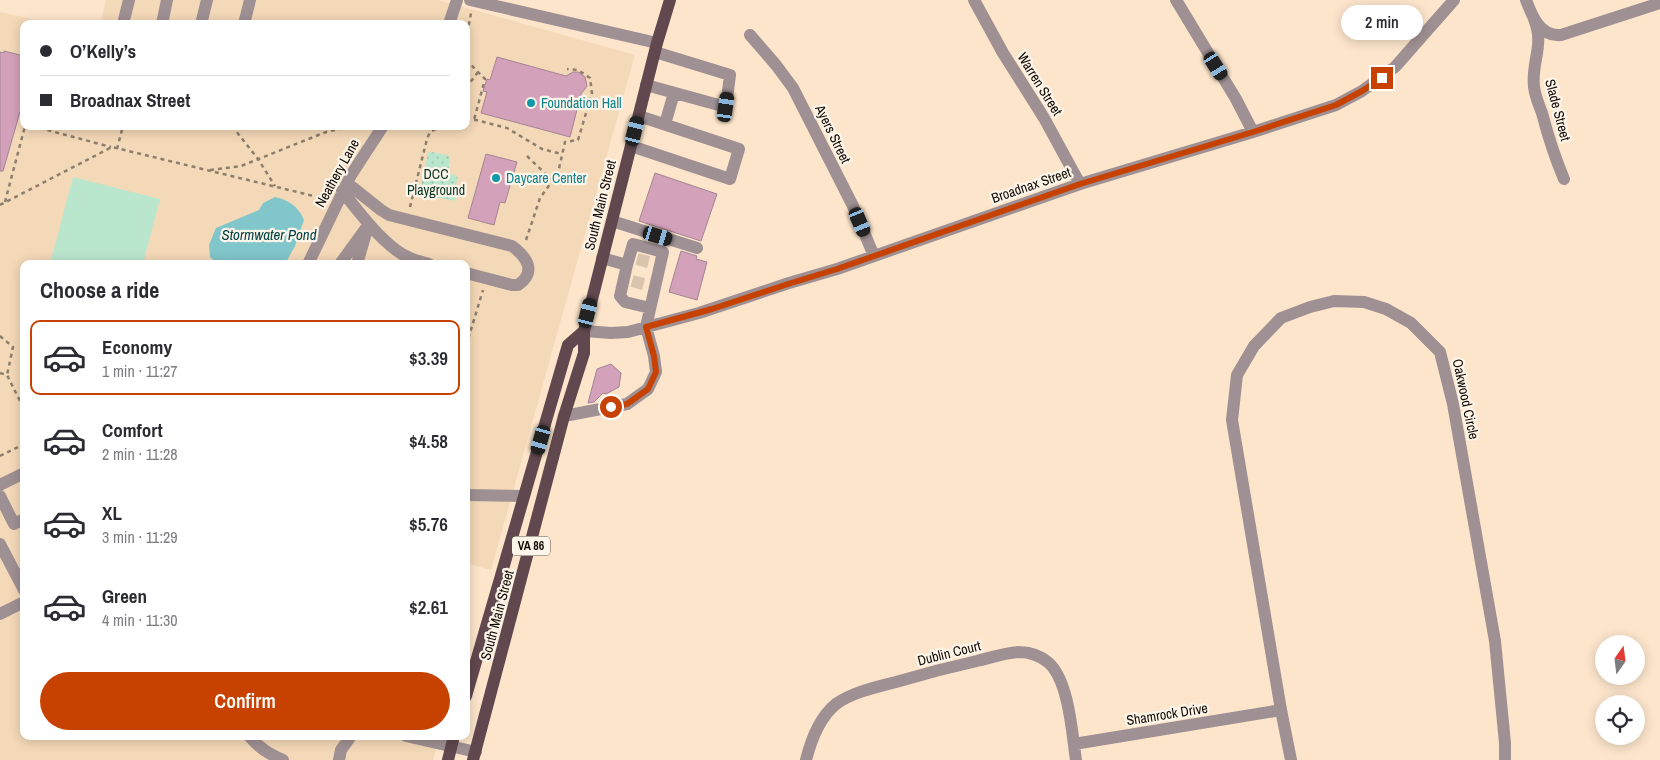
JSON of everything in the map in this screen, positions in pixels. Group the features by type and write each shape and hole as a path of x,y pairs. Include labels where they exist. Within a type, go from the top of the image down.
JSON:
{"main road":[{"name":"South Main Street","path":"474,756 564,416 584,353 584,332 602,258 646,85 670,0"},
{"name":"South Main Street","path":"470,682 568,345 584,332"},
{"path":"448,760 453,741"}],"street":[{"path":"124,20 129,0"},
{"path":"163,20 167,0"},
{"path":"202,20 206,0"},
{"path":"245,20 250,0"},
{"path":"450,20 457,0"},
{"path":"472,0 656,48 730,75 726,107 646,85"},
{"name":"Warren Street","path":"974,0 1003,53 1044,118 1080,184"},
{"path":"1176,0 1253,132"},
{"name":"Broadnax Street","path":"584,332 628,332 730,304 1080,184 1336,105 1369,87 1395,67 1454,0"},
{"name":"Slade Street","path":"1526,0 1538,30 1539,40 1534,89 1564,179"},
{"path":"1534,19 1547,33 1561,35 1660,3"},
{"name":"Ayers Street","path":"750,35 793,88 853,206 874,256"},
{"path":"665,124 674,93"},
{"path":"631,146 730,179 739,150 638,116"},
{"name":"Neathery Lane","path":"310,260 342,192 381,130"},
{"path":"342,192 389,215 512,246 522,253 527,260 529,268 528,276 518,285 512,286 472,275"},
{"path":"342,192 369,224 397,251 414,260"},
{"path":"612,221 697,248"},
{"path":"343,260 369,224"},
{"path":"358,260 369,224"},
{"path":"564,416 627,404 648,389 656,372 654,356 646,327 650,308 651,286 656,264 663,252 633,244 628,280 620,296 625,302 650,308"},
{"path":"394,260 397,251"},
{"path":"602,258 631,260"},
{"name":"Oakwood Circle","path":"1291,760 1232,420 1237,374 1254,346 1282,318 1310,307 1334,301 1364,302 1386,309 1411,323 1440,352 1453,404 1495,641 1505,760"},
{"path":"0,485 20,475"},
{"path":"470,495 524,496"},
{"path":"0,496 14,524 20,521"},
{"path":"0,544 20,582"},
{"path":"0,614 20,604"},
{"name":"Dublin Court","path":"806,760 824,717 836,704 849,697 878,686 1019,652 1034,654 1044,659 1058,675 1064,687 1074,744"},
{"name":"Shamrock Drive","path":"1074,744 1281,710"},
{"path":"252,740 256,746 284,760"},
{"path":"339,760 341,750 348,740"},
{"path":"453,741 474,756"},
{"path":"1074,744 1076,760"}],"path":[{"path":"469,20 472,0"},
{"path":"470,64 485,79 474,120"},
{"path":"522,253 540,198 558,173 565,142 578,140 592,93 590,78 578,70 567,69"},
{"path":"470,83 478,72"},
{"path":"470,120 507,128 542,149 562,154"},
{"path":"5,202 24,130"},
{"path":"47,130 117,149 275,186 342,192"},
{"path":"117,149 122,130"},
{"path":"235,130 258,159 275,186"},
{"path":"208,170 241,166 335,130"},
{"path":"407,220 426,139 430,132 434,130"},
{"path":"0,205 112,147"},
{"path":"527,156 553,181"},
{"path":"470,334 483,290 472,275"},
{"path":"0,336 13,346 7,375 20,401"},
{"path":"0,373 7,375"},
{"path":"0,456 20,446"}],"shaded area":[{"path":"106,0 438,0 635,55 491,570 470,564 470,260 20,260 20,740 439,740 433,760 0,760 0,12 36,20 20,20 20,130 470,130 470,20 101,20"}],"green space":[{"name":"DCC Playground","path":"434,152 449,156 448,173 458,178 455,187 455,201 419,194 428,153"},
{"path":"73,177 160,199 144,260 51,260"}],"water":[{"name":"Stormwater Pond","path":"275,197 285,200 299,211 304,220 295,246 287,260 213,260 210,257 209,245 216,228 259,210 263,203"}],"building":[{"path":"4,51 20,55 20,112 3,171 0,171 0,52 4,53"},
{"name":"Foundation Hall","path":"497,57 566,76 573,72 578,72 585,77 587,86 581,94 570,137 481,113 487,92 483,91 487,79 490,80"},
{"name":"Daycare Center","path":"486,154 517,162 505,203 500,202 494,225 468,218"},
{"path":"655,173 717,194 701,241 639,221"},
{"path":"681,251 697,256 696,259 707,262 697,300 669,292"},
{"path":"611,364 621,373 619,387 606,394 603,393 594,402 588,403 597,369"}],"tunnel":[{"path":"637,259 652,263"},
{"path":"632,281 647,285"}],"place":[{"name":"Foundation Hall","path":"531,103"},
{"name":"Daycare Center","path":"496,178"}],"route":[{"path":"611,407 627,404 648,389 656,372 654,356 646,327 680,319 738,301 837,269 1080,184 1336,105 1382,78"}]}
